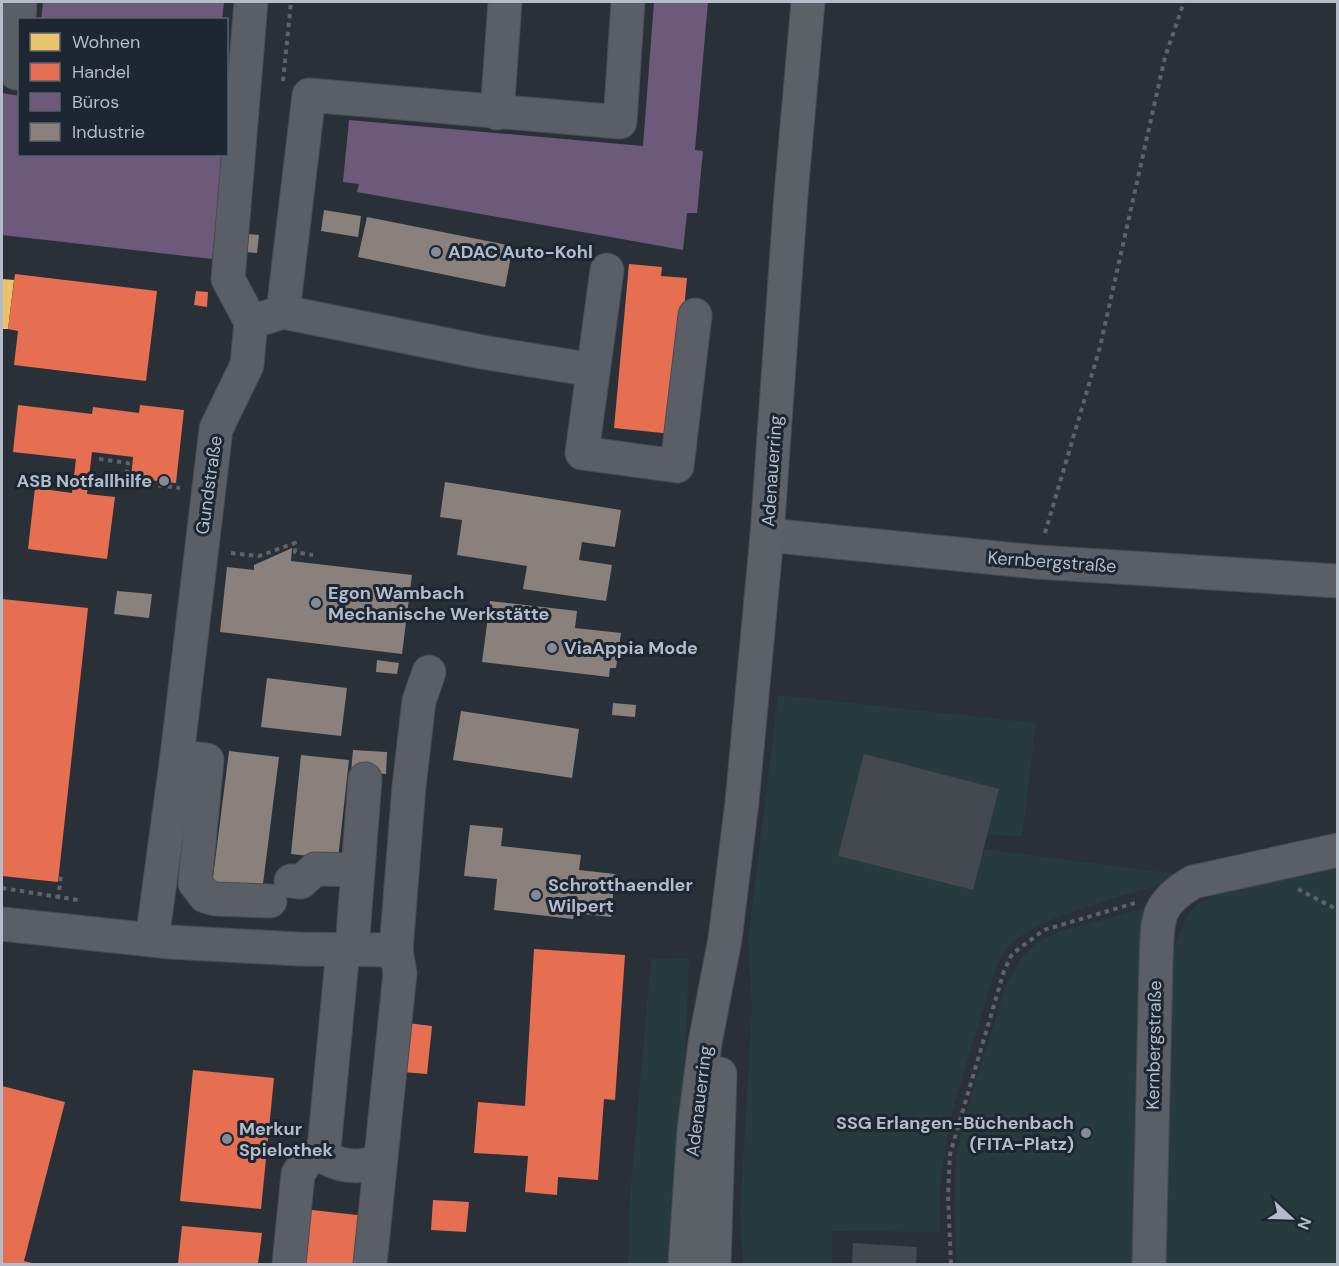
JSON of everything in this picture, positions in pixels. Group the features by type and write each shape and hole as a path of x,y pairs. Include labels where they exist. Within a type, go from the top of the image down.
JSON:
{"main road":[{"name":"Adenauerring","path":"686,1264 686,1225 698,1097 705,1043 725,939 742,802 767,535 808,2"},
{"name":"Adenauerring","path":"714,1264 725,939"}],"street":[{"path":"19,18 20,2"},
{"path":"250,2 235,99 228,279 251,322 283,312 482,352 581,367"},
{"path":"497,113 506,2"},
{"path":"283,312 309,95 620,122 628,2"},
{"path":"18,38 16,73 18,73"},
{"path":"607,270 581,367 582,453 677,466 695,315"},
{"name":"Gundstraße","path":"152,940 177,756 216,429 247,365 251,322"},
{"name":"Kernbergstraße","path":"767,535 1037,562 1338,581"},
{"path":"370,1264 400,973 396,950 411,775 419,701 429,672"},
{"path":"177,756 207,760 195,883 205,896 215,899 281,891 301,882 315,869 358,870"},
{"path":"365,779 358,870 324,1149 328,1159 336,1164 366,1166 375,1163 381,1157"},
{"path":"1174,893 1193,882 1215,876 1338,850"},
{"name":"Kernbergstraße","path":"1149,1264 1158,923 1163,906 1174,893"},
{"path":"2,924 152,940 298,950 347,948 396,950"},
{"path":"289,1264 298,1174 305,1163 324,1149"}],"path":[{"path":"1037,562 1100,347 1165,57 1184,2"},
{"path":"99,459 128,463 126,482 207,490"},
{"path":"200,549 259,556 295,543 295,552 313,555"},
{"path":"58,897 62,876"},
{"path":"951,1264 948,1196 950,1154 1004,971 1012,954 1044,930 1174,893"}],"green space":[{"path":"778,695 1036,723 1022,836 987,835 999,789 864,755 838,856 973,890 984,849 1192,876 1056,918 1035,928 1011,944 996,967 951,1115 940,1185 940,1232 832,1231 832,1264 743,1264 740,1214 752,1006 748,939"},
{"path":"1337,858 1337,1264 1161,1264 1174,948 1183,924 1198,904 1227,889 1264,876"},
{"name":"SSG Erlangen-Büchenbach (FITA-Platz)","path":"1153,906 1140,1264 957,1264 954,1209 956,1155 963,1122 1006,985 1021,958 1037,942 1061,931"},
{"path":"689,958 678,1264 628,1264 630,1196 651,959"}],"building: Wohnen":[{"path":"2,279 14,280 8,329 2,329"}],"building: Handel":[{"path":"629,264 662,267 661,276 687,278 672,434 614,428"},
{"path":"15,274 157,291 146,381 14,365 18,331 8,329"},
{"path":"196,291 208,292 207,307 194,305"},
{"name":"ASB Notfallhilfe","path":"18,405 92,414 93,407 139,413 140,405 184,410 176,483 131,478 133,457 92,452 87,494 115,497 107,559 28,549 35,488 72,493 76,459 13,452"},
{"path":"2,599 88,608 58,882 2,876"},
{"path":"534,949 625,955 615,1100 604,1099 598,1180 558,1177 557,1195 525,1192 528,1156 474,1153 478,1102 525,1106"},
{"path":"407,1023 432,1026 427,1074 402,1072"},
{"name":"Merkur Spielothek","path":"193,1070 274,1078 261,1209 180,1201"},
{"path":"2,1086 65,1102 24,1261 36,1264 2,1264"},
{"path":"433,1200 469,1202 466,1232 431,1230"},
{"path":"303,1209 366,1216 361,1264 297,1264"},
{"path":"182,1226 262,1233 258,1264 178,1264"}],"building: Büros":[{"path":"43,2 224,2 222,18 41,18"},
{"path":"654,2 708,2 695,150 703,151 697,213 687,213 683,250 357,192 359,184 343,182 349,120 643,146"},
{"path":"2,93 18,96 18,156 224,156 212,259 2,235"}],"building: Industrie":[{"path":"324,210 361,216 358,237 321,231"},
{"name":"ADAC Auto-Kohl","path":"367,217 513,246 505,287 358,257"},
{"path":"247,234 259,235 257,253 245,252"},
{"path":"445,482 621,510 615,547 582,542 579,560 612,565 606,601 523,589 527,566 457,555 462,520 440,517"},
{"name":"Egon Wambach Mechanische Werkstätte","path":"292,548 291,561 412,575 402,654 220,632 227,567 254,570 254,565"},
{"path":"117,591 152,594 149,618 114,614"},
{"name":"ViaAppia Mode","path":"490,601 577,611 575,628 621,633 616,668 610,668 609,677 482,662"},
{"path":"377,660 399,663 397,674 376,672"},
{"path":"267,678 347,688 341,736 261,727"},
{"path":"613,703 636,705 635,717 612,715"},
{"path":"461,711 579,729 572,778 453,760"},
{"path":"353,750 387,752 386,774 351,772"},
{"path":"229,751 279,757 262,892 212,885"},
{"path":"301,755 349,760 338,859 291,854"},
{"name":"Schrotthaendler Wilpert","path":"470,825 503,828 501,846 581,855 579,870 615,874 611,917 574,913 573,919 494,910 497,879 464,876"}],"building: Sonstige":[{"path":"864,754 999,789 973,890 838,856"},
{"path":"853,1243 917,1247 916,1264 852,1264"}],"place":[{"name":"ADAC Auto-Kohl","path":"436,252"},
{"name":"ASB Notfallhilfe","path":"164,481"},
{"name":"Egon Wambach Mechanische Werkstätte","path":"316,603"},
{"name":"ViaAppia Mode","path":"552,648"},
{"name":"Schrotthaendler Wilpert","path":"536,895"},
{"name":"SSG Erlangen-Büchenbach (FITA-Platz)","path":"1086,1133"},
{"name":"Merkur Spielothek","path":"227,1139"}]}
